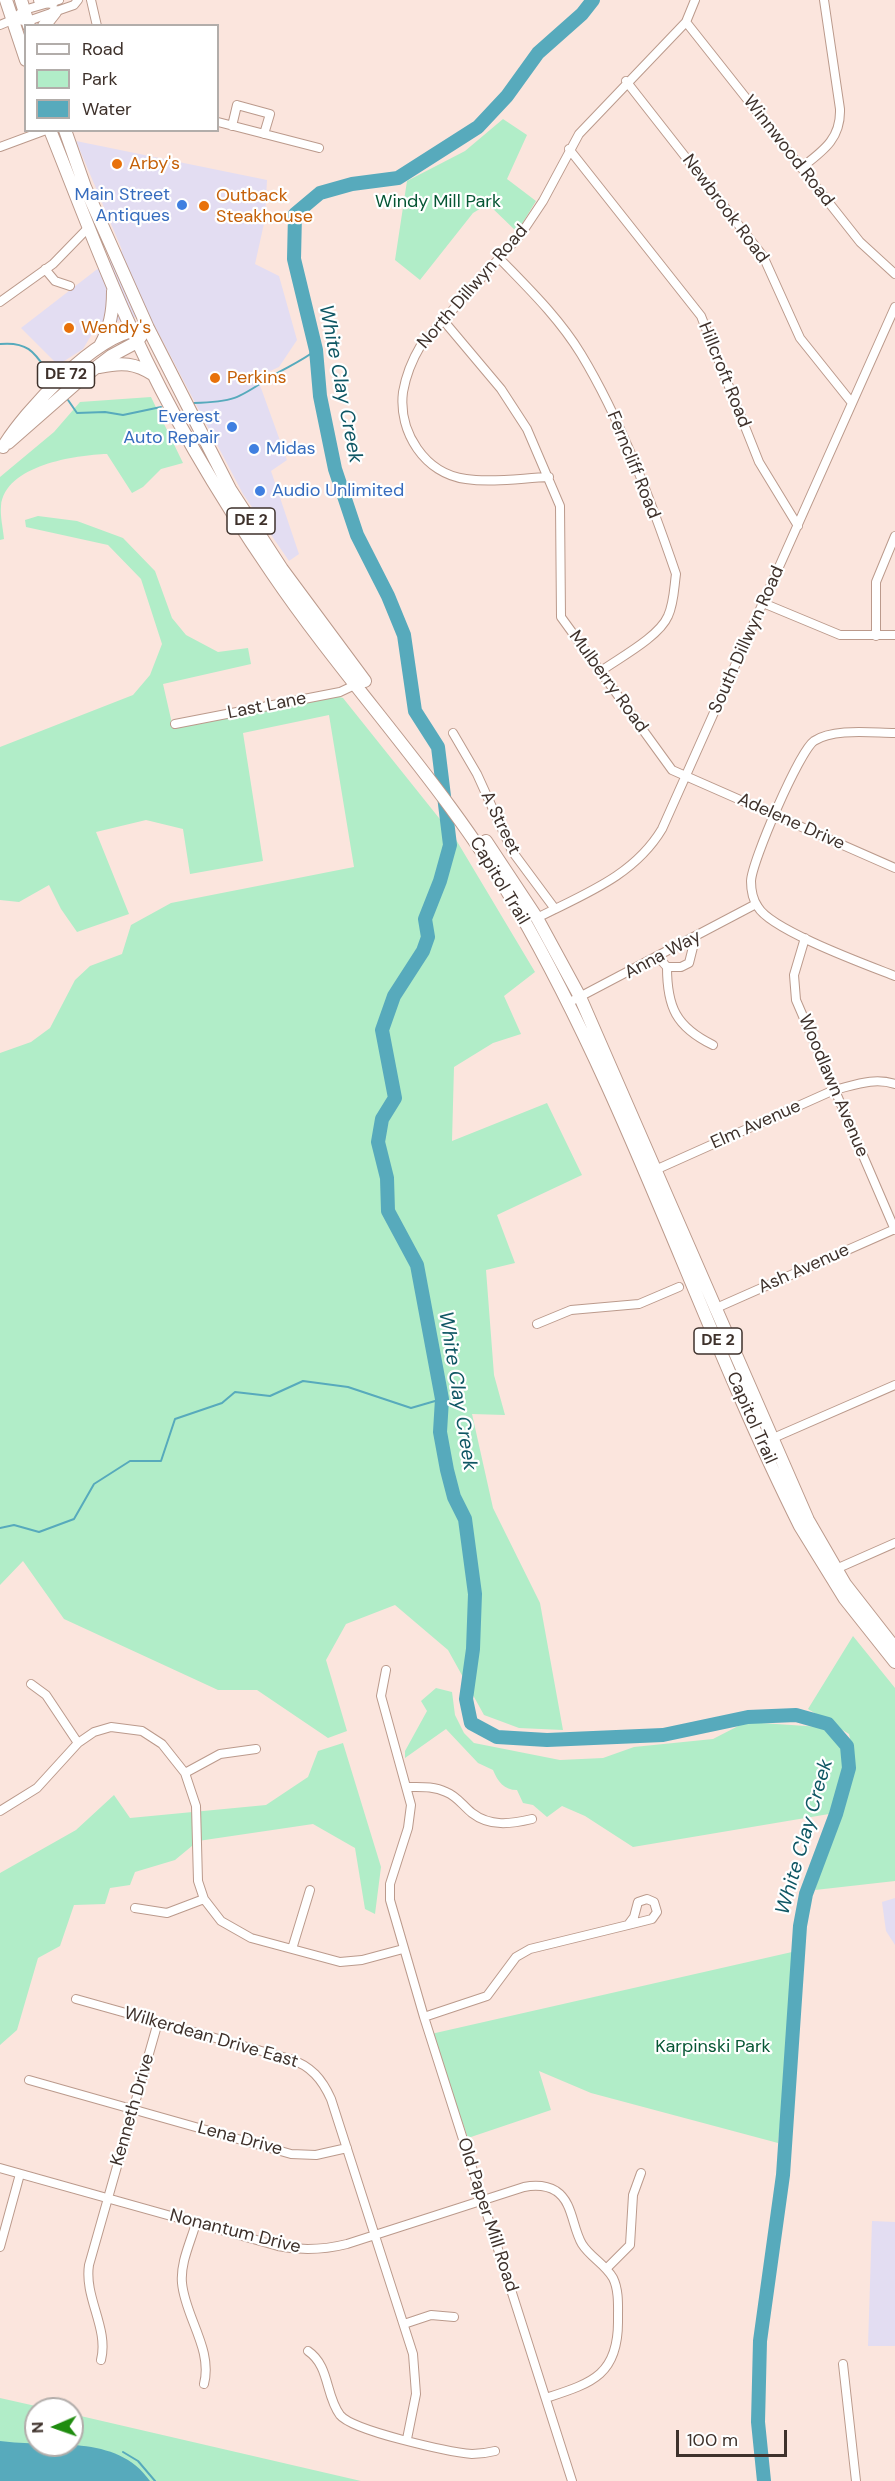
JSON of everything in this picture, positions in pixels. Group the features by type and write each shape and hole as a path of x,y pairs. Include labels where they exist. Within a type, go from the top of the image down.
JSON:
{"main road":[{"path":"6,0 6,22 24,56"},
{"path":"45,24 51,3"},
{"name":"Capitol Trail","path":"49,132 135,336 220,494 273,575 357,684 376,702"},
{"name":"Capitol Trail","path":"66,132 85,187 148,328 230,489 282,569 376,702 537,918 653,1171 804,1512 836,1569 895,1648"},
{"path":"98,350 113,312 112,284"},
{"name":"DE 72","path":"1,448 95,368 148,328"},
{"name":"DE 72","path":"1,448 19,421 50,389 98,350 135,336"},
{"path":"95,368 120,362 137,365 155,376"},
{"name":"Capitol Trail","path":"485,847 574,1000 688,1273 800,1526 844,1599 895,1662"}],"street":[{"path":"6,22 51,3 74,5 78,0"},
{"path":"91,0 97,24"},
{"name":"North Dillwyn Road","path":"549,477 467,480 448,475 431,465 418,450 405,423 403,394 409,366 420,345 501,260 543,201 579,134 626,81 686,22 694,0"},
{"path":"801,168 832,141 839,126 840,109 824,0"},
{"name":"Winnwood Road","path":"686,22 860,242 895,274"},
{"name":"Newbrook Road","path":"626,81 763,256 800,338 852,403"},
{"path":"232,126 237,105 270,114 264,134"},
{"path":"219,122 319,148"},
{"path":"0,147 42,132"},
{"name":"Hillcroft Road","path":"569,149 701,316 759,462 798,526"},
{"path":"0,302 45,269 89,227"},
{"name":"Ferncliff Road","path":"501,260 551,313 585,362 610,407 675,574 672,603 667,619 645,641 601,670"},
{"path":"45,269 55,281 70,286"},
{"name":"South Dillwyn Road","path":"537,918 614,878 637,862 662,829 895,308"},
{"name":"Mulberry Road","path":"443,320 501,389 527,429 549,477 560,506 561,617 672,770 686,777"},
{"path":"876,636 876,582 895,536"},
{"path":"763,603 840,635 895,635"},
{"name":"Last Lane","path":"175,724 340,692 357,684"},
{"name":"A Street","path":"453,733 477,774 512,851 555,909"},
{"path":"895,733 834,735 814,741 792,775 756,860 751,881 756,904 767,917 805,938 895,976"},
{"name":"Adelene Drive","path":"686,777 895,868"},
{"name":"Anna Way","path":"574,1000 659,958 756,904"},
{"name":"Woodlawn Avenue","path":"805,938 794,975 796,1000 895,1229"},
{"path":"667,967 681,967 689,963 695,939"},
{"path":"659,958 667,967 667,991 675,1012 691,1032 713,1045"},
{"name":"Elm Avenue","path":"653,1171 834,1090 883,1080 895,1084"},
{"name":"Ash Avenue","path":"714,1309 895,1229"},
{"path":"680,1287 688,1273"},
{"path":"537,1324 571,1310 639,1304 680,1287 696,1291"},
{"path":"771,1440 895,1385"},
{"path":"836,1569 895,1544"},
{"name":"Old Paper Mill Road","path":"386,1670 381,1696 408,1787 410,1817 390,1892 403,1949 572,2481"},
{"path":"31,1684 46,1695 78,1743"},
{"path":"0,1811 37,1788 78,1743 102,1728 131,1728 153,1737 162,1744 185,1773 196,1806 197,1872 204,1899 215,1915 231,1929 251,1938 326,1959 351,1962 403,1949"},
{"path":"185,1773 220,1754 256,1749"},
{"path":"408,1787 427,1787 447,1792 472,1813 489,1822 510,1824 532,1819"},
{"path":"292,1949 310,1890"},
{"path":"135,1908 167,1914 204,1899"},
{"path":"424,2017 487,1996 498,1984 510,1963 522,1952 628,1925"},
{"name":"Wilkerdean Drive East","path":"76,1999 290,2059 308,2067 327,2089 404,2324 417,2381 406,2439"},
{"name":"Kenneth Drive","path":"101,2360 103,2338 89,2292 88,2275 158,2022"},
{"name":"Lena Drive","path":"29,2080 299,2155 327,2154 347,2148"},
{"name":"Nonantum Drive","path":"0,2168 300,2250 334,2248 483,2201 539,2186 555,2190 561,2195 584,2248 606,2269"},
{"path":"546,2398 590,2382 604,2372 613,2357 618,2340 617,2294 613,2277 606,2269 630,2245 633,2195 641,2173"},
{"path":"0,2247 20,2174"},
{"path":"196,2223 183,2268 182,2284 206,2364 204,2384"},
{"path":"404,2324 431,2315 454,2317"},
{"path":"308,2351 319,2361 334,2404 344,2419 357,2428 468,2454 495,2451"},
{"path":"843,2364 856,2481"}],"shaded area":[{"path":"76,141 267,180 265,219 255,264 279,276 297,340 279,367 257,377 287,460 271,471 299,554 289,561 243,494 149,315 98,324 83,349 58,365 21,328 122,250"},
{"path":"895,1898 895,1945 886,1931 882,1902"},
{"path":"872,2221 895,2222 895,2346 868,2346"}],"green space":[{"name":"Windy Mill Park","path":"503,119 527,135 507,179 536,201 517,232 488,204 473,213 420,280 395,260 407,181 465,151"},
{"path":"151,397 183,463 161,469 143,487 132,493 107,454 78,457 44,465 15,481 5,492 1,506 4,539 0,540 0,477 54,432 80,402"},
{"path":"38,516 77,521 123,538 155,571 172,618 186,635 218,652 248,648 251,664 163,684 173,728 332,695 343,698 455,838 535,972 504,996 521,1034 493,1043 454,1067 452,1141 547,1103 582,1175 497,1215 515,1263 486,1270 494,1375 505,1415 472,1414 493,1508 540,1603 563,1730 519,1728 484,1715 448,1650 395,1605 346,1624 326,1660 347,1731 328,1738 257,1690 218,1690 64,1619 23,1561 0,1585 0,1053 31,1042 50,1028 75,980 90,966 122,954 131,925 171,903 354,867 329,715 243,733 263,861 190,874 183,829 146,820 96,832 129,914 77,932 61,909 49,885 19,902 0,900 0,747 133,695 150,675 162,644 141,579 108,545 26,527 25,520"},
{"path":"853,1636 895,1688 895,1881 815,1890 855,1760 849,1734 808,1709"},
{"path":"436,1688 452,1692 455,1715 464,1733 474,1743 560,1760 603,1758 634,1747 713,1739 746,1722 821,1727 839,1739 848,1759 829,1814 633,1847 585,1816 562,1806 547,1817 533,1805 523,1803 517,1790 508,1789 502,1784 493,1770 478,1763 446,1729 405,1758 405,1751 427,1711 421,1701"},
{"path":"343,1743 381,1867 375,1914 365,1909 355,1848 313,1824 198,1841 175,1860 135,1872 130,1885 110,1888 105,1904 74,1905 60,1946 38,1958 17,2030 0,2045 0,1873 76,1830 114,1795 130,1818 266,1805 308,1777 318,1751"},
{"name":"Karpinski Park","path":"792,1952 789,2039 778,2143 591,2093 539,2071 551,2110 468,2138 431,2034"},
{"path":"0,2398 24,2403 24,2457 84,2457 84,2417 361,2481 0,2481"}],"water":[{"path":"0,2441 24,2443 24,2457 84,2457 84,2446 101,2449 120,2455 136,2466 150,2481 0,2481"}],"waterway":[{"name":"White Clay Creek","path":"593,0 582,14 538,53 507,96 478,127 398,178 352,184 320,193 295,214 294,259 316,350 320,396 335,469 357,535 388,596 404,635 415,711 438,747 450,845 440,881 425,919 428,937 423,951 394,996 382,1030 395,1098 382,1119 378,1142 387,1178 388,1211 417,1265 442,1399 440,1432 447,1470 454,1497 465,1519 475,1594 473,1649 466,1699 471,1723 497,1737 547,1740 663,1735 748,1717 796,1715 828,1724 847,1746 849,1768 836,1814 806,1894 800,1926 783,2175 760,2341 758,2422 764,2481"},
{"path":"0,344 19,345 26,348 37,357 53,379"},
{"path":"194,403 228,400 236,397 316,350"},
{"path":"68,400 77,413 105,412 123,415 161,407"},
{"path":"0,1528 14,1525 39,1532 74,1519 94,1484 130,1461 161,1461 175,1419 222,1403 235,1392 270,1396 303,1381 348,1387 411,1408 442,1399"},
{"path":"123,2452 138,2461 155,2481"}],"place":[{"name":"Arby's","path":"117,164"},
{"name":"Main Street Antiques","path":"182,205"},
{"name":"Outback Steakhouse","path":"204,206"},
{"name":"Wendy's","path":"69,328"},
{"name":"Perkins","path":"215,378"},
{"name":"Everest Auto Repair","path":"232,427"},
{"name":"Midas","path":"254,449"},
{"name":"Audio Unlimited","path":"260,491"}]}
